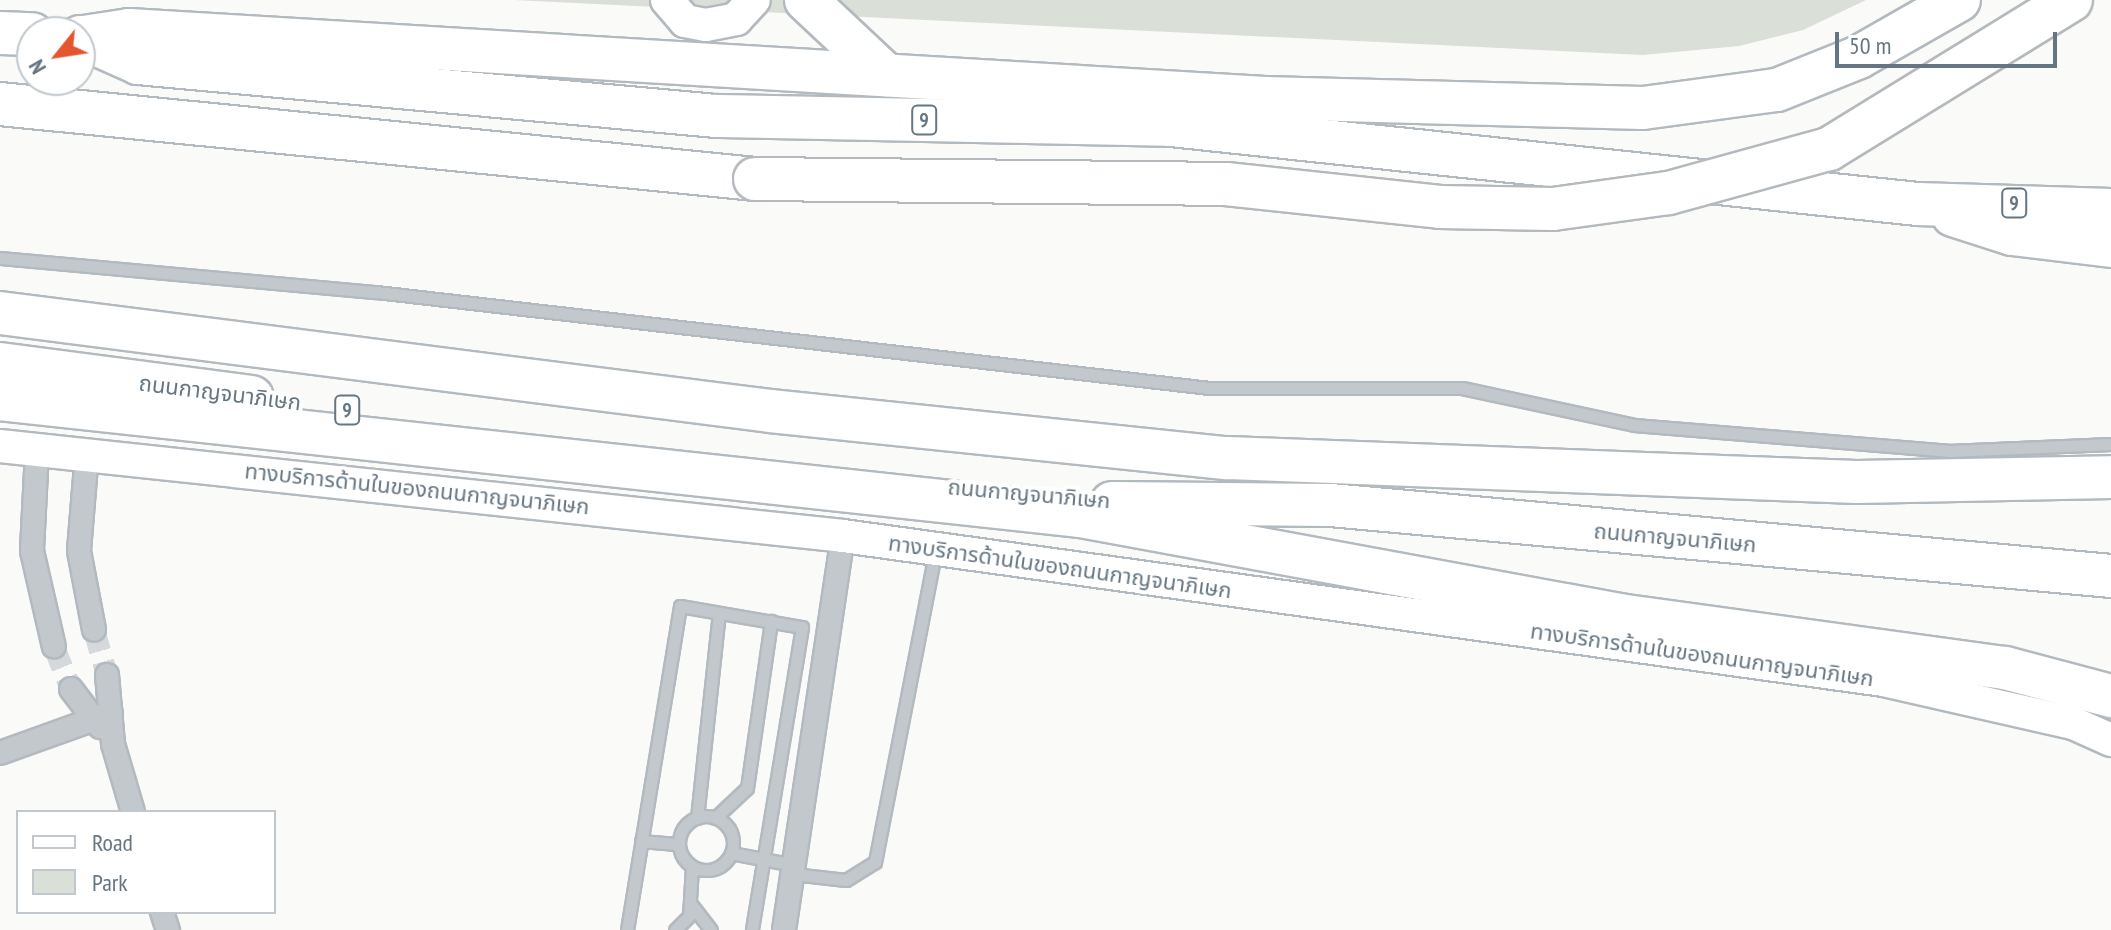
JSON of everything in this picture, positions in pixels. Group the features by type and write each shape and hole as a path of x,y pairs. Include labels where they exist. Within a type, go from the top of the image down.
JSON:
{"highway":[{"path":"806,0 886,75"},
{"path":"96,35 129,30 1265,98 1643,108 1777,90 1859,57 1959,0"},
{"path":"0,104 755,179 1226,184 1454,207 1553,209 1625,199 1829,149 2071,0"},
{"name":"9","path":"96,44 138,63 716,116 1171,125 1918,204 2111,210"},
{"path":"1918,204 2012,234 2111,246"},
{"path":"0,313 770,411 1228,458 1660,469 1857,482 2111,477"},
{"name":"ถนนกาญจนาภิเษก","path":"0,364 1074,502 1330,505 2111,576"},
{"path":"0,399 1081,516 1625,616 2005,668 2111,696"},
{"path":"1074,502 1279,544 1931,645 2111,680"}],"main road":[{"path":"667,0 685,21 706,25 736,19 754,0"},
{"name":"ทางบริการด้านในของถนนกาญจนาภิเษก","path":"0,446 843,536 1883,680 2073,723 2111,740"}],"street":[{"path":"37,451 32,551 54,647"},
{"path":"87,453 79,551 94,630"},
{"path":"784,930 843,536"},
{"path":"102,716 107,675"},
{"path":"71,689 102,716 132,810"},
{"path":"0,753 102,716"}],"lane":[{"path":"0,258 392,294 1209,388 1462,388 1634,425 1948,451 2111,444"},
{"path":"731,853 846,880 875,862 936,550"},
{"path":"627,930 680,606 802,627 752,930"},
{"path":"679,844 697,818 719,613"},
{"path":"715,818 747,788 771,621"},
{"path":"692,867 717,868 731,853 729,830 715,818 697,818"},
{"path":"641,841 679,844"},
{"path":"675,930 690,903 692,867 679,844"},
{"path":"690,903 711,930"}],"green space":[{"path":"514,0 1866,0 1803,30 1739,46 1643,55"}],"tunnel":[{"path":"94,630 107,675"},
{"path":"54,647 71,689"}]}
